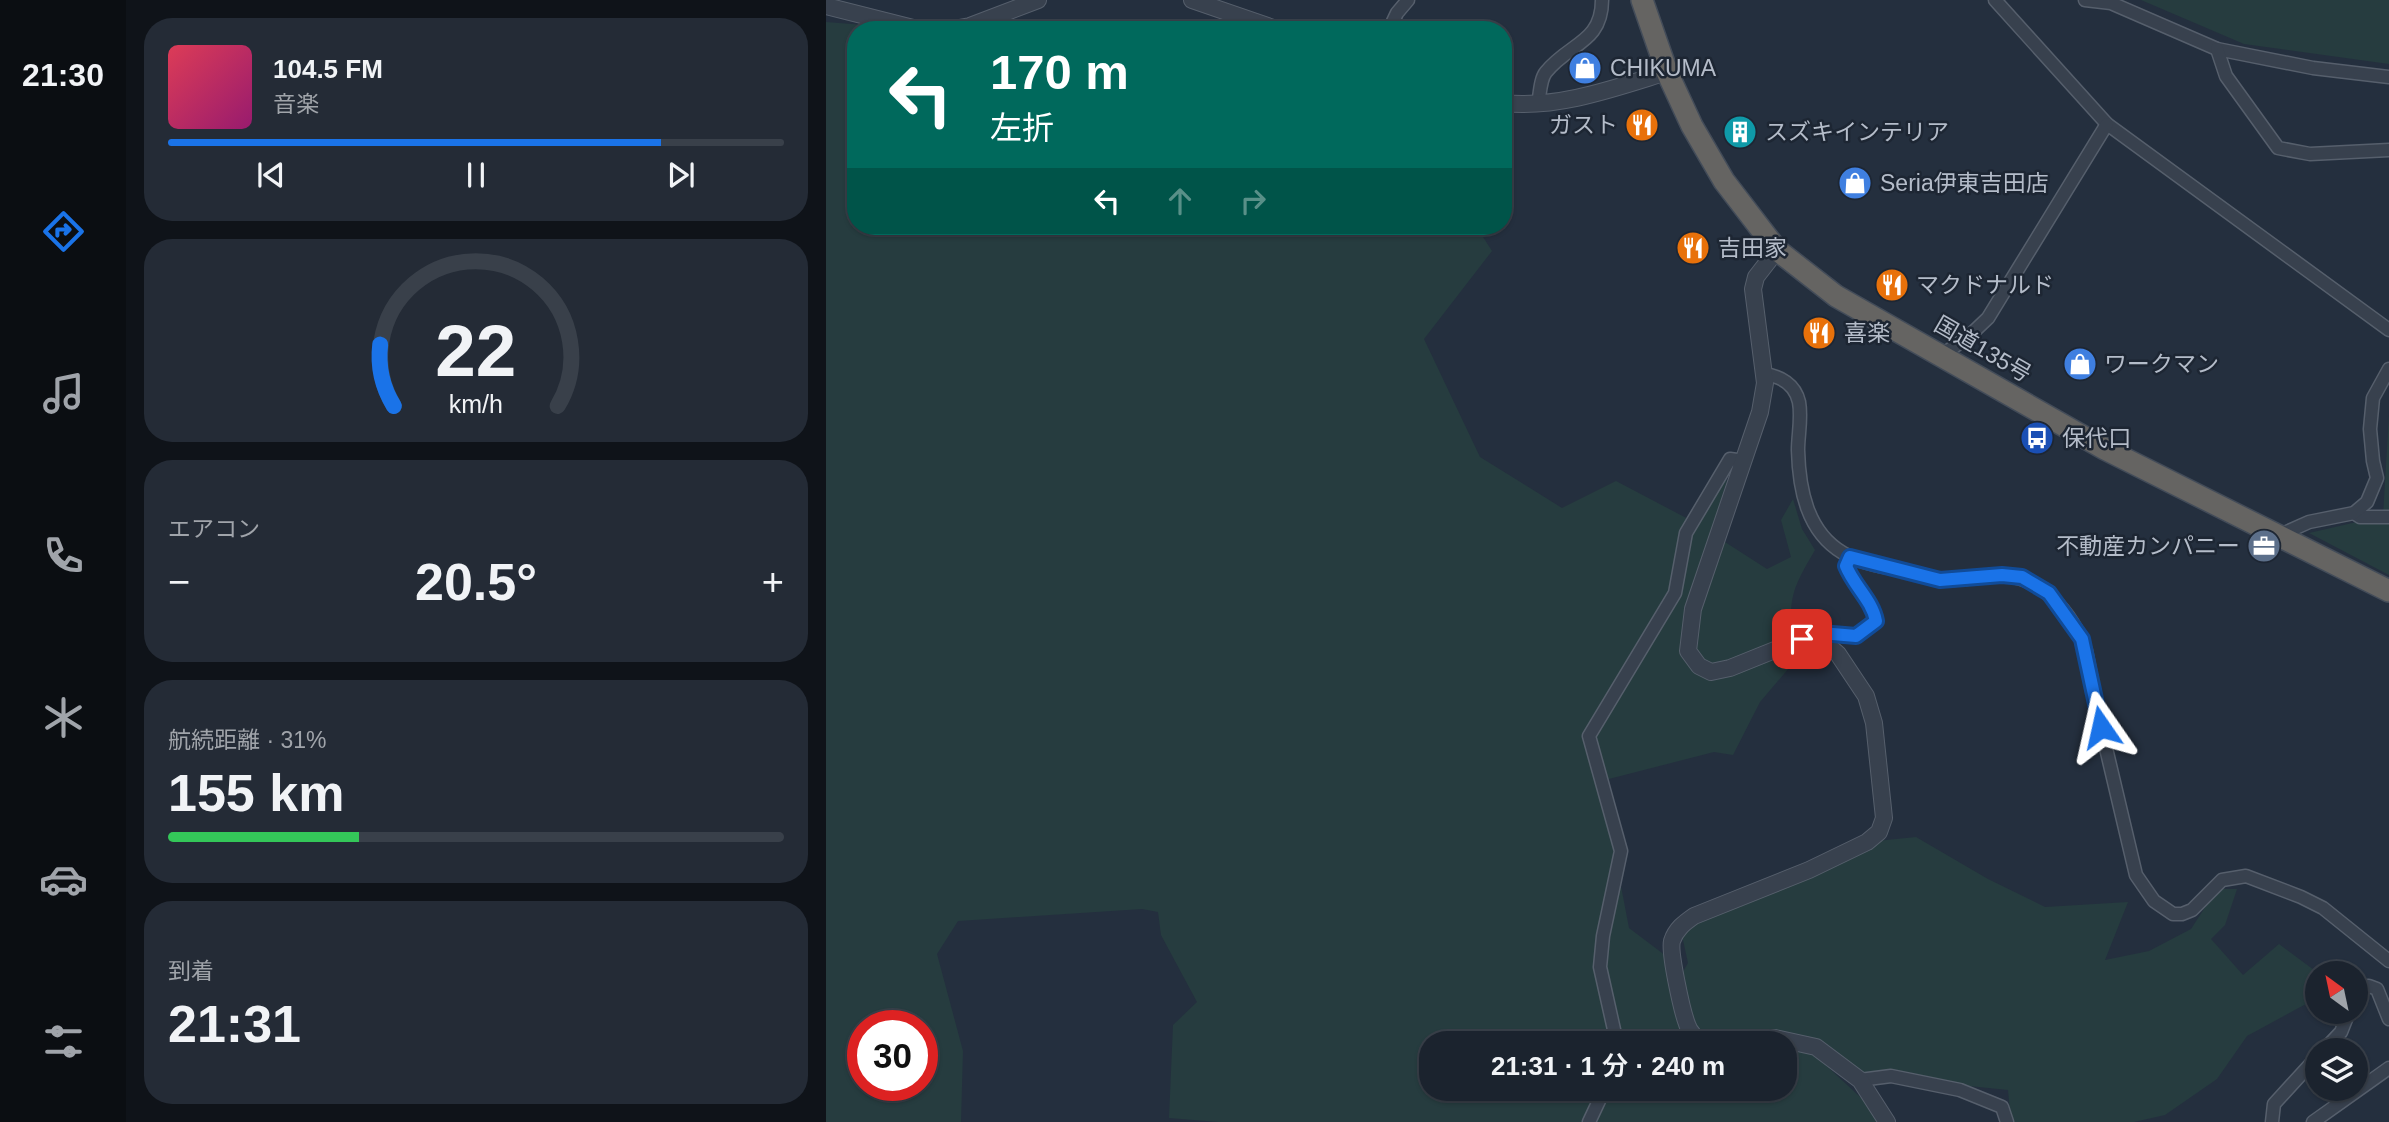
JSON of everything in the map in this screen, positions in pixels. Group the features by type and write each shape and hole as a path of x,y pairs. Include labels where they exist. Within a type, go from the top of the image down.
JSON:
{"highway":[{"name":"国道135号","path":"1642,0 1667,72 1692,126 1724,181 1777,250 1836,296 2105,449 2389,591"}],"street":[{"path":"983,21 1038,0"},
{"path":"1192,0 1253,21"},
{"path":"1393,21 1408,0"},
{"path":"1538,104 1544,73 1596,30 1602,15 1602,0"},
{"path":"1995,0 2107,124 2389,330"},
{"path":"2085,0 2111,3 2217,49 2313,68 2389,77"},
{"path":"826,6 885,21"},
{"path":"2217,49 2226,76 2278,148 2310,154 2389,150"},
{"path":"1512,104 1529,106 1570,99 1667,72"},
{"path":"1942,355 1968,337 1987,318 2107,124"},
{"path":"1691,1031 1687,1026 1671,943 1680,926 1694,916 1809,870 1867,842 1878,832 1884,818 1874,723 1866,696 1838,654 1822,640 1802,639 1712,673 1699,666 1688,650 1693,609 1760,412 1765,383 1753,289 1761,270 1777,250"},
{"path":"2280,536 2309,522 2354,513 2367,502 2377,478 2370,429 2373,398 2389,369"},
{"path":"1764,374 1778,376 1795,392 1799,402 1798,450 1802,486 1808,514 1828,544 1850,557 1940,580 2002,575 2022,577 2049,593 2082,639 2136,875 2148,894 2173,914 2182,914 2192,910 2222,880 2246,876 2323,908 2389,961"},
{"path":"1614,1031 1600,967 1603,936 1621,850 1589,736 1675,593 1686,533 1730,459 1744,461"},
{"path":"2354,513 2360,517 2389,517"},
{"path":"1812,639 1821,633 1856,636 1876,621 1874,611 1850,578 1846,566 1850,557"},
{"path":"2368,986 2377,989 2389,1019"},
{"path":"1797,1043 1816,1047 1860,1080 1887,1122"},
{"path":"2314,1122 2389,1068"},
{"path":"2272,1122 2274,1104 2305,1070"},
{"path":"1860,1080 1891,1076 1960,1090 2002,1107 2007,1122"},
{"path":"1589,1122 1599,1101"}],"green space":[{"path":"2141,0 2389,0 2389,64 2244,44"},
{"path":"826,22 847,24 847,235 1482,235 1492,251 1424,339 1480,457 1562,508 1616,481 1692,521 1713,488 1727,480 1711,533 1767,569 1791,557 1781,520 1793,499 1802,529 1815,550 1795,590 1791,609 1792,633 1766,647 1772,659 1789,668 1760,702 1733,755 1714,752 1601,781 1629,928 1674,962 1677,982 1688,963 1680,926 1867,842 1916,837 1988,879 2045,907 2128,902 2105,960 2149,951 2191,929 2217,889 2237,889 2225,925 2211,939 2243,975 2279,944 2305,963 2305,1005 2247,1036 2217,1079 2165,1115 2134,1122 2011,1122 2008,1090 1911,1080 1860,1080 1803,1035 1797,1036 1797,1031 1419,1031 1419,1101 1797,1101 1797,1046 1803,1044 1887,1122 1218,1122 1169,1118 1173,1025 1197,1002 1161,935 1158,912 1142,909 958,921 937,954 963,1051 961,1122 826,1122"},
{"path":"2389,415 2389,575 2309,533 2383,516"}],"place":[{"name":"CHIKUMA","path":"1585,68"},
{"name":"ガスト","path":"1642,125"},
{"name":"スズキインテリア","path":"1740,132"},
{"name":"Seria伊東吉田店","path":"1855,183"},
{"name":"吉田家","path":"1693,248"},
{"name":"マクドナルド","path":"1892,285"},
{"name":"喜楽","path":"1819,333"},
{"name":"ワークマン","path":"2080,364"},
{"name":"保代口","path":"2037,438"},
{"name":"不動産カンパニー","path":"2264,546"}],"route":[{"path":"1802,639 1812,639 1821,633 1856,636 1876,621 1874,611 1850,578 1846,566 1850,557 1940,580 2002,575 2022,577 2049,593 2082,639 2101,727"}]}
